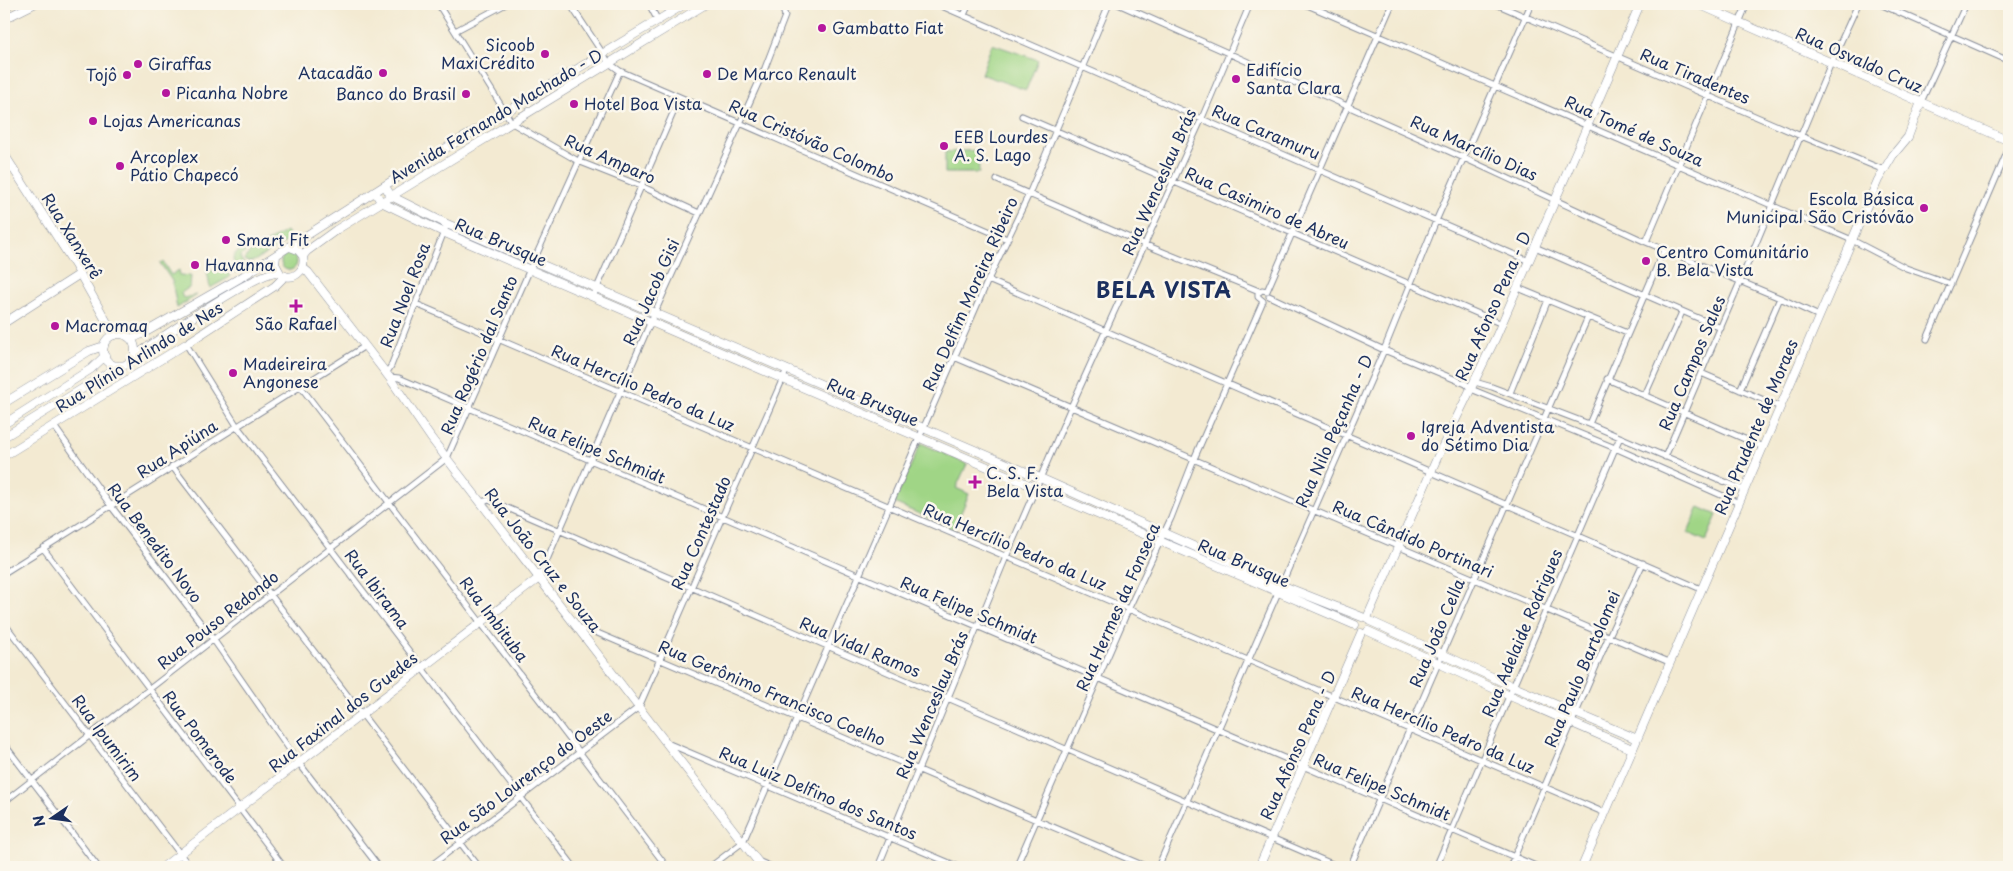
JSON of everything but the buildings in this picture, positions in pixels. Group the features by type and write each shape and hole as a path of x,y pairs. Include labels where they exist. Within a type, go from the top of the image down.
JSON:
{"street":[{"path":"4,19 5,8 9,4"},
{"path":"4,19 34,4"},
{"path":"438,4 512,123"},
{"path":"455,31 506,4"},
{"name":"Rua Cristóvão Colombo","path":"570,4 609,63 620,71 1007,239"},
{"path":"649,4 657,20"},
{"name":"Avenida Fernando Machado - D","path":"290,247 443,150 686,4"},
{"name":"Avenida Fernando Machado - D","path":"303,256 306,251 336,230 706,4"},
{"name":"Rua Jacob Gisi","path":"540,578 786,16 782,6 776,4"},
{"name":"Rua Caramuru","path":"937,4 1529,261"},
{"path":"964,15 969,4"},
{"name":"Rua Delfim Moreira Ribeiro","path":"743,842 954,357 1029,194 1109,4"},
{"name":"Rua Marcílio Dias","path":"1118,4 1348,105 1646,242 1819,316"},
{"name":"Rua Wenceslau Brás","path":"878,867 1040,478 1105,330 1146,246 1250,4"},
{"name":"Rua Tomé de Souza","path":"1305,4 1852,240 1906,268 1951,284"},
{"path":"1259,291 1258,297 1267,300 1268,293 1292,233 1392,4"},
{"name":"Rua Tiradentes","path":"1496,4 1884,170"},
{"name":"Rua Nilo Peçanha - D","path":"1158,867 1384,350 1436,221 1531,4"},
{"name":"Rua Afonso Pena - D","path":"1367,619 1471,385 1518,288 1640,4"},
{"name":"Rua Osvaldo Cruz","path":"1698,4 2009,141"},
{"path":"1646,242 1680,165 1707,95 1746,4"},
{"name":"Rua Campos Sales","path":"1665,456 1831,63 1858,4"},
{"path":"1880,4 2009,61"},
{"name":"Rua Prudente de Moraes","path":"1582,867 1878,180 1908,137 1966,4"},
{"name":"Rua Rogério dal Santo","path":"447,458 533,261 620,71"},
{"path":"593,297 680,97"},
{"name":"Rua Casimiro de Abreu","path":"1022,116 1502,324"},
{"name":"Rua Amparo","path":"512,123 578,161 641,186 699,213"},
{"path":"1927,339 2009,148"},
{"path":"443,150 449,160"},
{"name":"Rua Xanxerê","path":"4,154 80,274 114,335"},
{"path":"998,180 1146,246 1259,291 1264,289 1268,293 1384,350 1471,385 1739,503"},
{"path":"385,186 391,196"},
{"path":"375,192 381,202"},
{"name":"Rua Brusque","path":"391,196 422,217"},
{"name":"Rua Brusque","path":"381,202 422,217 530,269 920,437 1036,490 1279,589 1367,619 1514,687 1637,739"},
{"name":"Rua Brusque","path":"445,228 597,287 1040,478 1164,533 1355,626"},
{"name":"Rua Noel Rosa","path":"387,375 445,228"},
{"path":"4,437 118,366 127,363 133,356 265,274 282,274 292,277 299,274 303,268 303,256 298,250 290,247 131,339"},
{"path":"1535,247 1720,328"},
{"path":"1589,424 1664,250"},
{"path":"276,256 274,264 282,274"},
{"name":"Rua João Cruz e Souza","path":"303,268 387,375 480,502 760,864"},
{"path":"4,323 80,274"},
{"name":"Rua Plínio Arlindo de Nes","path":"4,456 186,344 275,286 282,274"},
{"path":"988,280 1701,589"},
{"path":"1518,288 1627,333"},
{"path":"1740,390 1780,298"},
{"name":"Rua Hermes da Fonseca","path":"1016,867 1128,610 1164,533 1263,300"},
{"path":"1510,393 1548,300"},
{"name":"Rua Hercílio Pedro da Luz","path":"416,304 1482,762 1605,813"},
{"path":"1645,396 1682,312"},
{"name":"Rua João Cella","path":"1350,867 1588,317"},
{"path":"4,403 89,351 104,346 110,337 114,335 122,334 131,339 135,347 133,356"},
{"name":"Rua Ibirama","path":"186,344 237,426 574,867"},
{"path":"104,346 105,356 110,363 118,366"},
{"name":"Rua Apiúna","path":"4,573 364,346"},
{"path":"4,424 91,370 105,356"},
{"name":"Rua Cândido Portinari","path":"954,357 1669,662"},
{"name":"Rua Contestado","path":"639,707 787,369"},
{"path":"1701,373 1780,407"},
{"name":"Rua Felipe Schmidt","path":"387,375 399,378 1538,867"},
{"path":"1607,379 1763,447"},
{"path":"1471,385 1510,393 1589,424 1744,490"},
{"name":"Rua Imbituba","path":"301,387 667,867"},
{"name":"Rua Benedito Novo","path":"54,426 111,506 212,638 299,763 379,867"},
{"name":"Rua Adelaide Rodrigues","path":"1436,867 1620,437"},
{"name":"Rua Pouso Redondo","path":"4,802 212,638 271,595 447,458"},
{"path":"172,466 479,867"},
{"name":"Rua Vidal Ramos","path":"480,502 489,500 1339,867"},
{"name":"Rua Pomerode","path":"43,548 284,867"},
{"name":"Rua Paulo Bartolomei","path":"1510,867 1577,714 1608,636 1642,563"},
{"name":"Rua Faxinal dos Guedes","path":"162,867 540,578"},
{"path":"1365,632 1371,627 1367,619 1356,620 1355,626 1357,630 1632,749"},
{"name":"Rua Ipumirim","path":"4,624 190,867"},
{"name":"Rua Gerônimo Francisco Coelho","path":"579,629 588,629 660,659 1147,867"},
{"name":"Rua Afonso Pena - D","path":"1259,867 1333,697 1365,632"},
{"name":"Rua São Lourenço do Oeste","path":"429,867 639,707"},
{"name":"Rua Luiz Delfino dos Santos","path":"666,743 768,784 959,867"},
{"path":"4,744 98,867"},
{"path":"710,867 743,842"},
{"path":"760,864 772,867"}],"green space":[{"path":"992,44 1038,60 1026,90 981,74"},
{"path":"978,150 979,173 945,173 945,152"},
{"path":"286,231 291,239 254,261 248,262 244,260 250,252"},
{"path":"253,242 255,245 240,257 247,266 235,273 233,258 235,254"},
{"path":"286,254 292,254 297,259 295,268 286,270 281,265 281,259"},
{"path":"163,262 171,275 179,270 180,275 191,276 190,287 181,293 183,298 197,295 177,308 172,281 160,263"},
{"path":"227,270 230,277 210,288 207,271"},
{"path":"921,443 967,464 956,488 969,494 954,529 894,503"},
{"path":"1699,507 1717,515 1706,541 1688,533"}],"place":[{"name":"Gambatto Fiat","path":"822,28"},
{"name":"Sicoob MaxiCrédito","path":"545,54"},
{"name":"Giraffas","path":"138,64"},
{"name":"Atacadão","path":"383,73"},
{"name":"De Marco Renault","path":"707,74"},
{"name":"Tojô","path":"127,75"},
{"name":"Edifício Santa Clara","path":"1236,79"},
{"name":"Picanha Nobre","path":"166,93"},
{"name":"Banco do Brasil","path":"466,94"},
{"name":"Hotel Boa Vista","path":"574,104"},
{"name":"Lojas Americanas","path":"93,121"},
{"name":"EEB Lourdes A. S. Lago","path":"944,146"},
{"name":"Arcoplex Pátio Chapecó","path":"120,166"},
{"name":"Escola Básica Municipal São Cristóvão","path":"1924,208"},
{"name":"Smart Fit","path":"226,240"},
{"name":"Centro Comunitário B. Bela Vista","path":"1646,261"},
{"name":"Havanna","path":"195,265"},
{"name":"São Rafael","path":"296,306"},
{"name":"Macromaq","path":"55,326"},
{"name":"Madeireira Angonese","path":"233,373"},
{"name":"Igreja Adventista do Sétimo Dia","path":"1411,436"},
{"name":"C. S. F. Bela Vista","path":"975,482"}],"district":[{"name":"BELA VISTA","path":"1164,291"}]}
